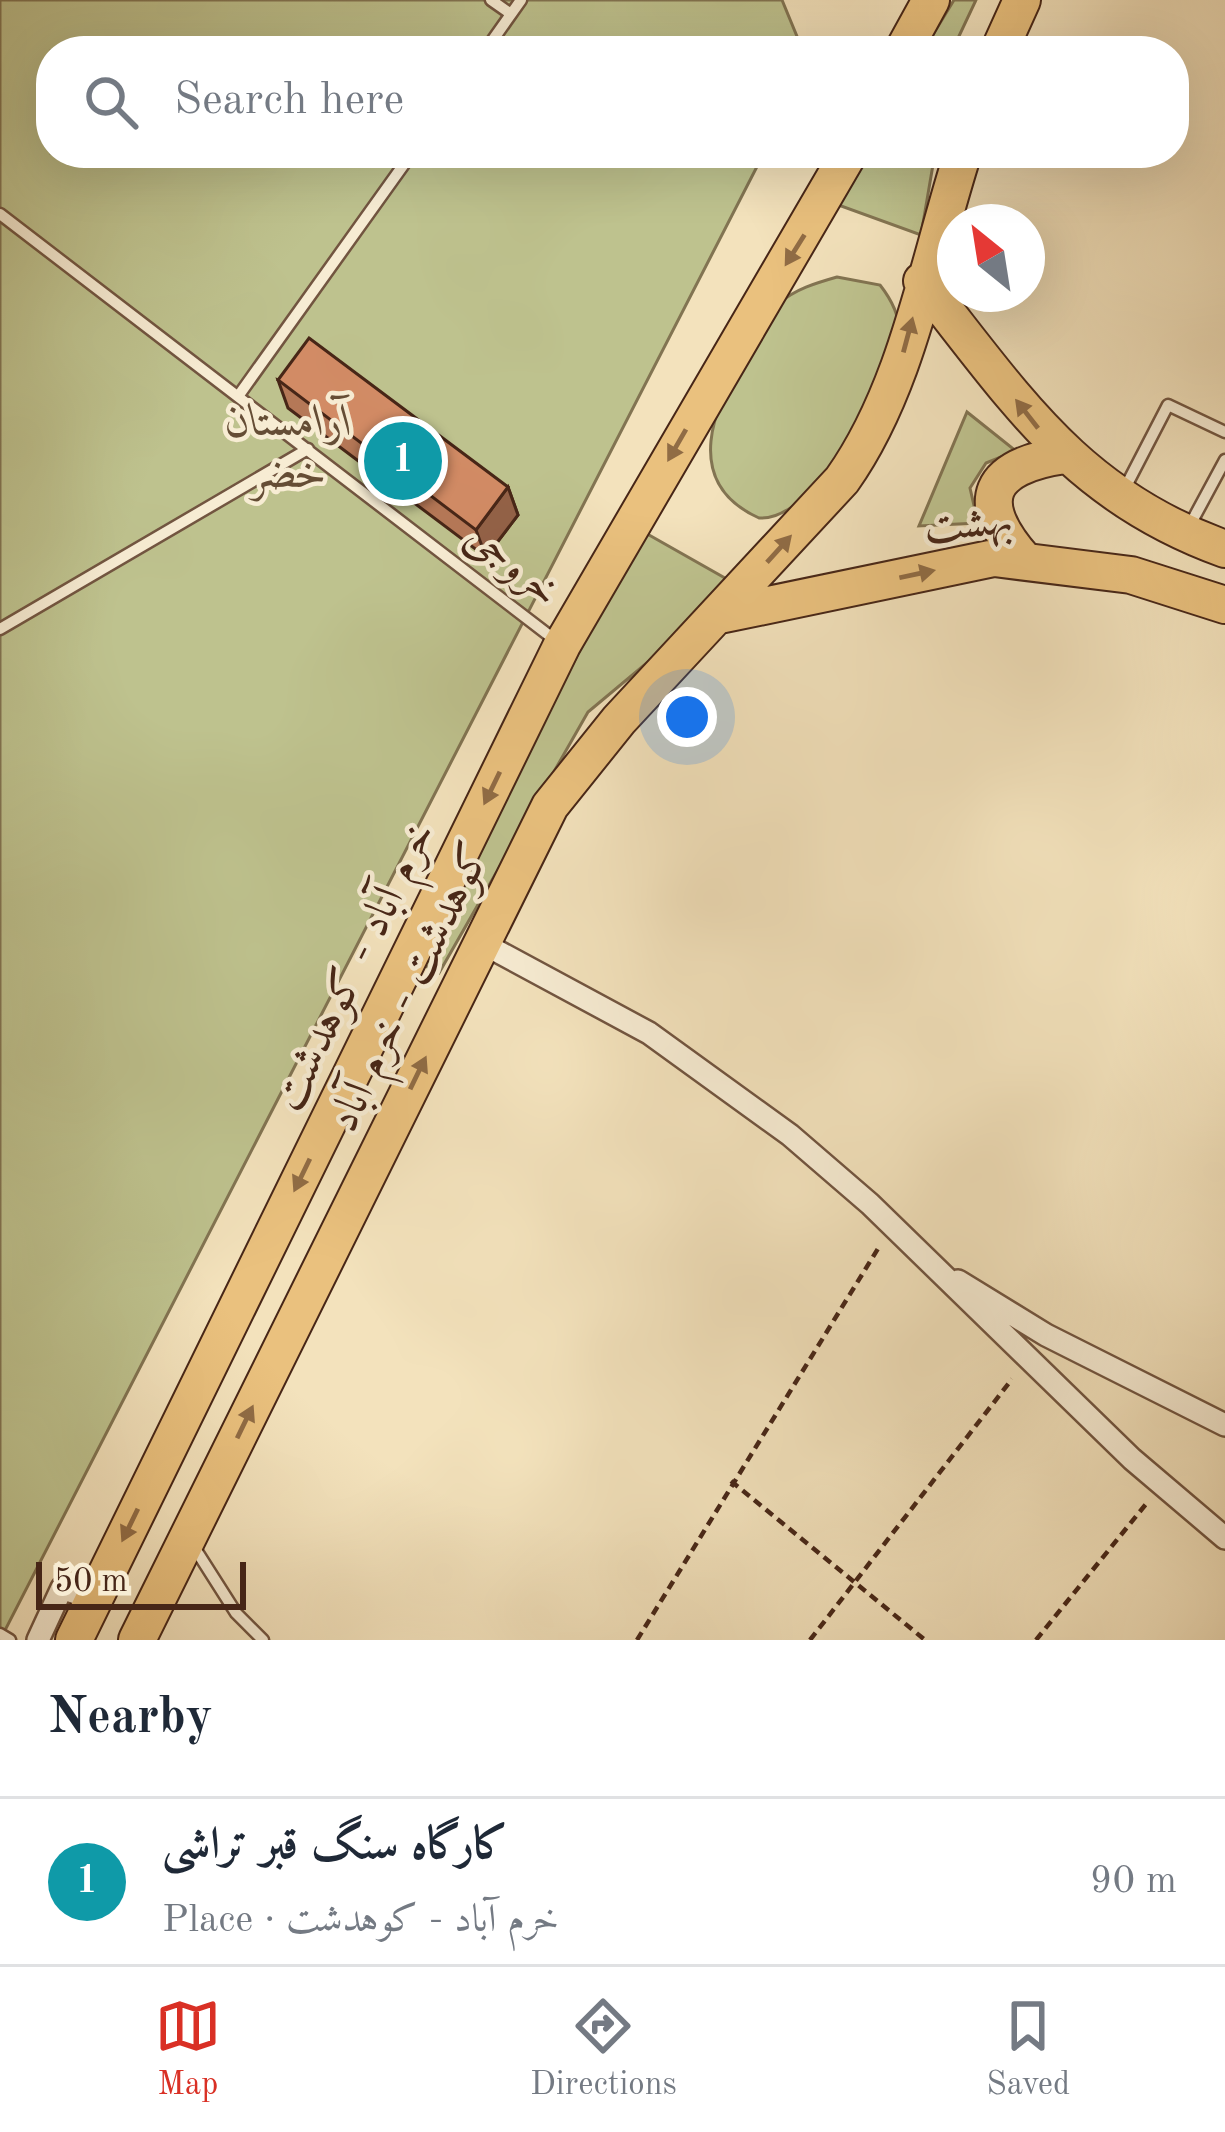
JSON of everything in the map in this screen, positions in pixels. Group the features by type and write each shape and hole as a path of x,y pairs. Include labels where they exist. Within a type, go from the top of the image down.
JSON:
{"main road":[{"path":"911,36 931,0"},
{"path":"1006,36 1022,0"},
{"name":"خرم آباد - کوهدشت","path":"74,1640 562,645 840,168"},
{"name":"کوهدشت - خرم آباد","path":"137,1640 550,806 619,720 720,615 867,444 892,391 958,168"},
{"name":"بهشت","path":"922,281 1065,455 1120,498 1225,549"},
{"path":"1024,560 998,531 991,511 993,494 1013,467 1065,455"},
{"name":"بهشت","path":"720,615 994,558 1131,575 1225,604"}],"street":[{"path":"482,943 665,1044 790,1135 892,1227 1026,1360 1225,1538"},
{"path":"927,1262 1046,1335 1225,1425"},
{"path":"38,1640 62,1588 93,1599"}],"lane":[{"path":"491,0 511,14"},
{"path":"496,36 521,0"},
{"path":"239,395 401,168"},
{"name":"خروجی","path":"0,214 562,645"},
{"path":"1120,498 1168,405 1225,432"},
{"path":"0,629 308,449"},
{"path":"1186,533 1225,460"},
{"path":"188,1538 236,1613 263,1640"},
{"path":"0,1634 10,1640"}],"path":[{"path":"637,1640 892,1227"},
{"path":"810,1640 1026,1360"},
{"path":"731,1481 925,1640"},
{"path":"1036,1640 1162,1484"}],"green space":[{"name":"آرامستان خضر","path":"0,0 782,0 797,36 36,36 36,168 756,168 0,1640"},
{"path":"954,0 976,0 959,36 932,36"},
{"path":"851,168 932,168 921,235 830,202"},
{"path":"837,277 880,285 884,290 898,323 894,359 867,417 826,475 781,513 759,518 734,503 719,484 711,441 716,417 735,371 773,309 799,290"},
{"path":"967,412 1016,451 986,463 970,488 978,523 919,526"},
{"path":"642,531 739,586 588,712 439,973 418,962"}],"building":[{"path":"309,338 508,487 476,530 278,380"}],"place":[{"name":"کارگاه سنگ قبر تراشی","path":"403,461"}]}
